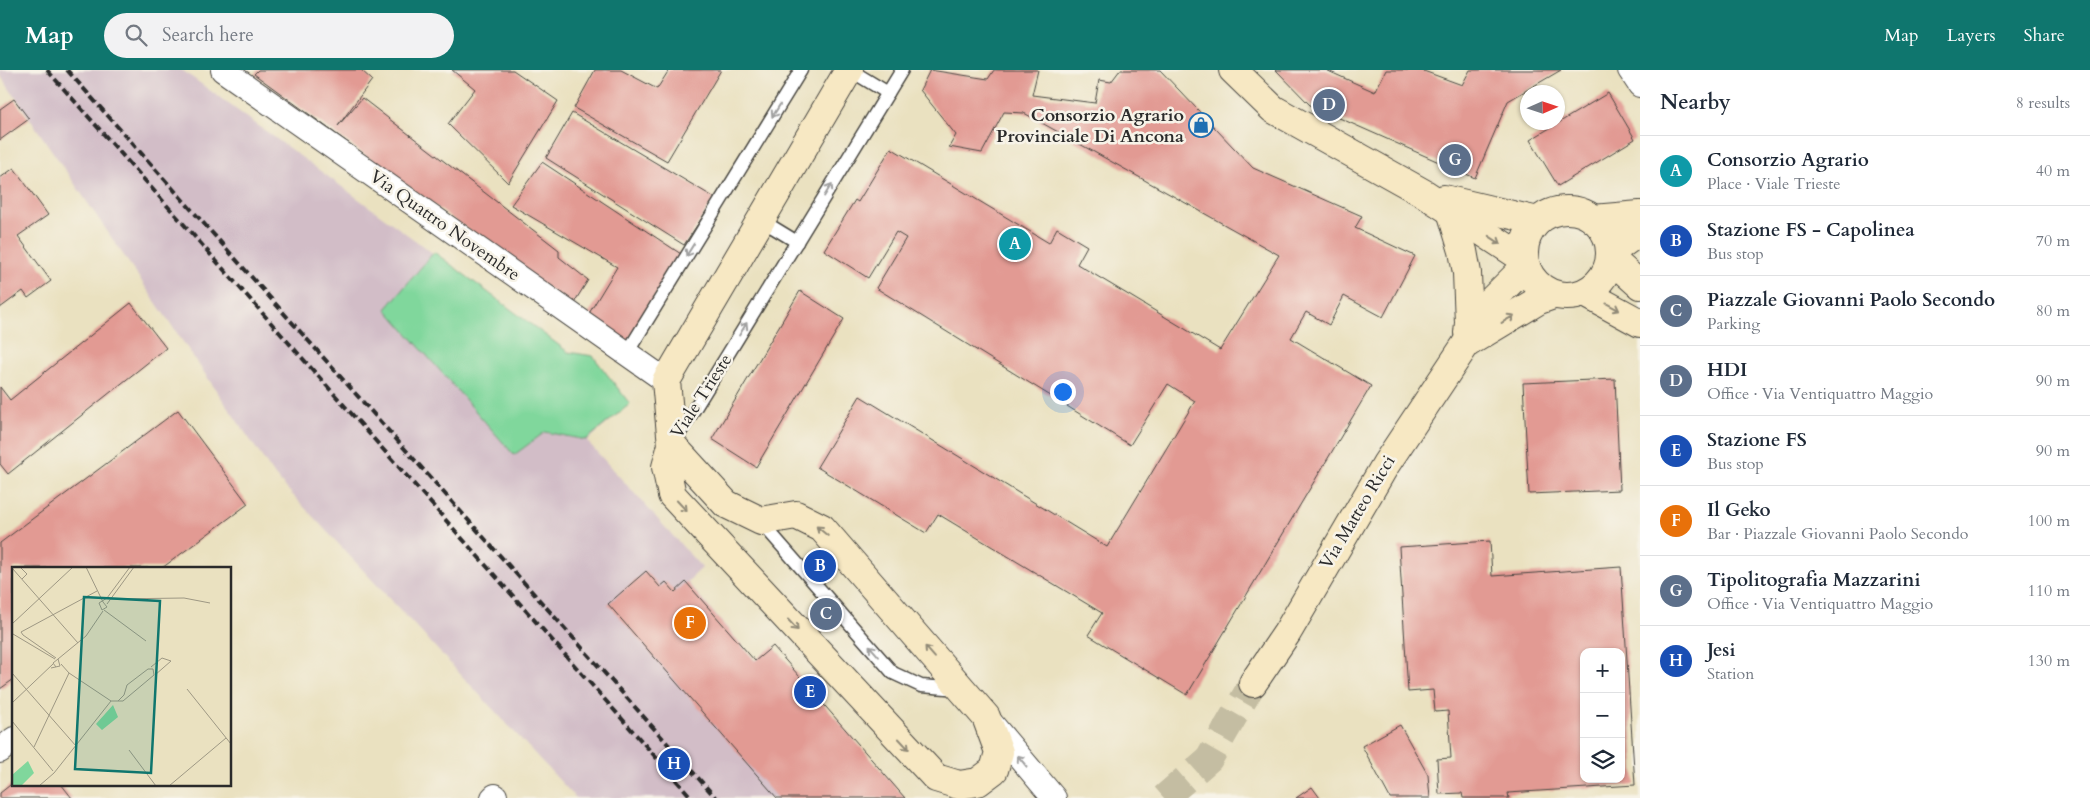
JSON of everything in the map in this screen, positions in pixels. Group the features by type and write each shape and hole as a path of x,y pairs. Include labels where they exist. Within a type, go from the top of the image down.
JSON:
{"main road":[{"path":"666,381 850,70"},
{"path":"1232,70 1273,109 1424,194 1525,262"},
{"path":"1424,194 1538,221"},
{"path":"1565,210 1583,213 1593,219 1606,233 1610,255 1606,273 1597,285 1585,293 1575,296 1553,295 1541,288 1531,278 1525,262 1524,245 1529,232 1538,221 1548,214 1565,210"},
{"path":"1450,211 1463,250 1467,273 1468,334"},
{"path":"1593,219 1640,215"},
{"path":"1610,255 1640,231"},
{"path":"1610,255 1640,285"},
{"name":"Via Matteo Ricci","path":"1253,683 1287,633 1386,464 1468,334 1525,262"},
{"path":"1585,293 1640,322"},
{"name":"Via Matteo Ricci","path":"1468,334 1553,295"},
{"name":"Viale Trieste","path":"666,381 672,446"},
{"path":"672,446 726,504 760,521 796,514 822,528 986,717 999,752 994,770 978,782 943,788 672,495 666,468 672,446"}],"street":[{"name":"Via Quattro Novembre","path":"223,70 666,381"},
{"path":"1630,70 1640,85"},
{"path":"986,717 1054,798"},
{"path":"0,751 12,741"}],"lane":[{"path":"626,353 801,70"},
{"path":"850,70 888,93"},
{"name":"Viale Trieste","path":"672,446 902,70"},
{"path":"761,220 797,242"},
{"path":"760,521 893,673 922,686 962,689"}],"shaded area":[{"path":"0,70 182,70 568,352 593,356 630,404 587,441 702,568 687,582 755,660 773,646 905,798 576,798 275,476 0,75"}],"green space":[{"path":"434,252 568,352 593,356 630,404 586,440 545,432 514,455 386,309"}],"building":[{"path":"258,70 361,70 372,80 338,126 362,98 559,250 559,257 588,280 572,306 254,74"},
{"path":"452,70 513,70 558,101 508,183 448,124 475,89"},
{"path":"595,70 621,70 657,89 669,70 721,70 667,161 574,108"},
{"path":"930,70 988,79 994,70 1038,70 1032,95 1095,103 1099,80 1111,82 1120,70 1160,70 1253,168 1362,216 1355,228 1415,256 1383,317 1344,296 1329,325 1306,312 1291,338 1371,386 1187,695 1088,635 1102,613 938,514 926,533 817,467 860,396 1107,547 1195,401 1168,384 1130,445 876,288 906,238 896,232 868,278 824,250 855,200 858,202 891,148 1049,243 1057,228 1087,246 1077,264 1220,350 1279,255 1024,113 1004,112 982,153 949,147 956,135 920,90"},
{"path":"1276,70 1326,70 1375,92 1386,70 1421,70 1462,85 1470,70 1561,70 1535,85 1520,85 1520,94 1508,101 1475,178 1310,105"},
{"path":"1608,93 1635,139 1558,186 1530,140 1547,130 1565,130 1565,119"},
{"path":"14,99 29,119 0,140 0,109"},
{"path":"572,113 715,198 684,245 546,158"},
{"path":"542,162 681,254 627,343 588,315 617,267 511,205"},
{"path":"14,168 48,215 18,236 51,281 28,298 23,291 0,308 0,178"},
{"path":"800,291 844,319 756,467 712,439"},
{"path":"131,303 166,348 8,474 0,464 0,387 10,400"},
{"path":"1615,379 1620,490 1529,494 1523,383"},
{"path":"178,410 248,504 163,567 12,567 12,680 0,689 0,543"},
{"path":"1490,541 1492,576 1621,567 1635,785 1508,793 1509,798 1463,798 1462,793 1439,794 1437,759 1451,758 1448,711 1435,712 1433,690 1408,692 1399,547"},
{"path":"646,571 660,587 666,582 675,592 686,582 755,661 773,646 905,798 777,798 608,604"},
{"path":"1400,725 1428,775 1430,798 1390,798 1362,746"},
{"path":"12,784 12,786 63,786 72,798 0,798 0,793"},
{"path":"1312,787 1320,798 1296,798"}],"tunnel":[{"path":"1164,798 1209,759 1253,683"}],"railway":[{"path":"47,70 692,798"},
{"path":"67,70 716,798"}],"place":[{"name":"HDI","path":"1329,105"},
{"name":"Consorzio Agrario Provinciale Di Ancona","path":"1201,125"},
{"name":"Tipolitografia Mazzarini","path":"1455,160"},
{"name":"Consorzio Agrario","path":"1015,244"},
{"name":"Stazione FS - Capolinea","path":"820,566"},
{"name":"Piazzale Giovanni Paolo Secondo","path":"826,614"},
{"name":"Il Geko","path":"690,623"},
{"name":"Stazione FS","path":"810,692"},
{"name":"Jesi","path":"674,764"}]}
